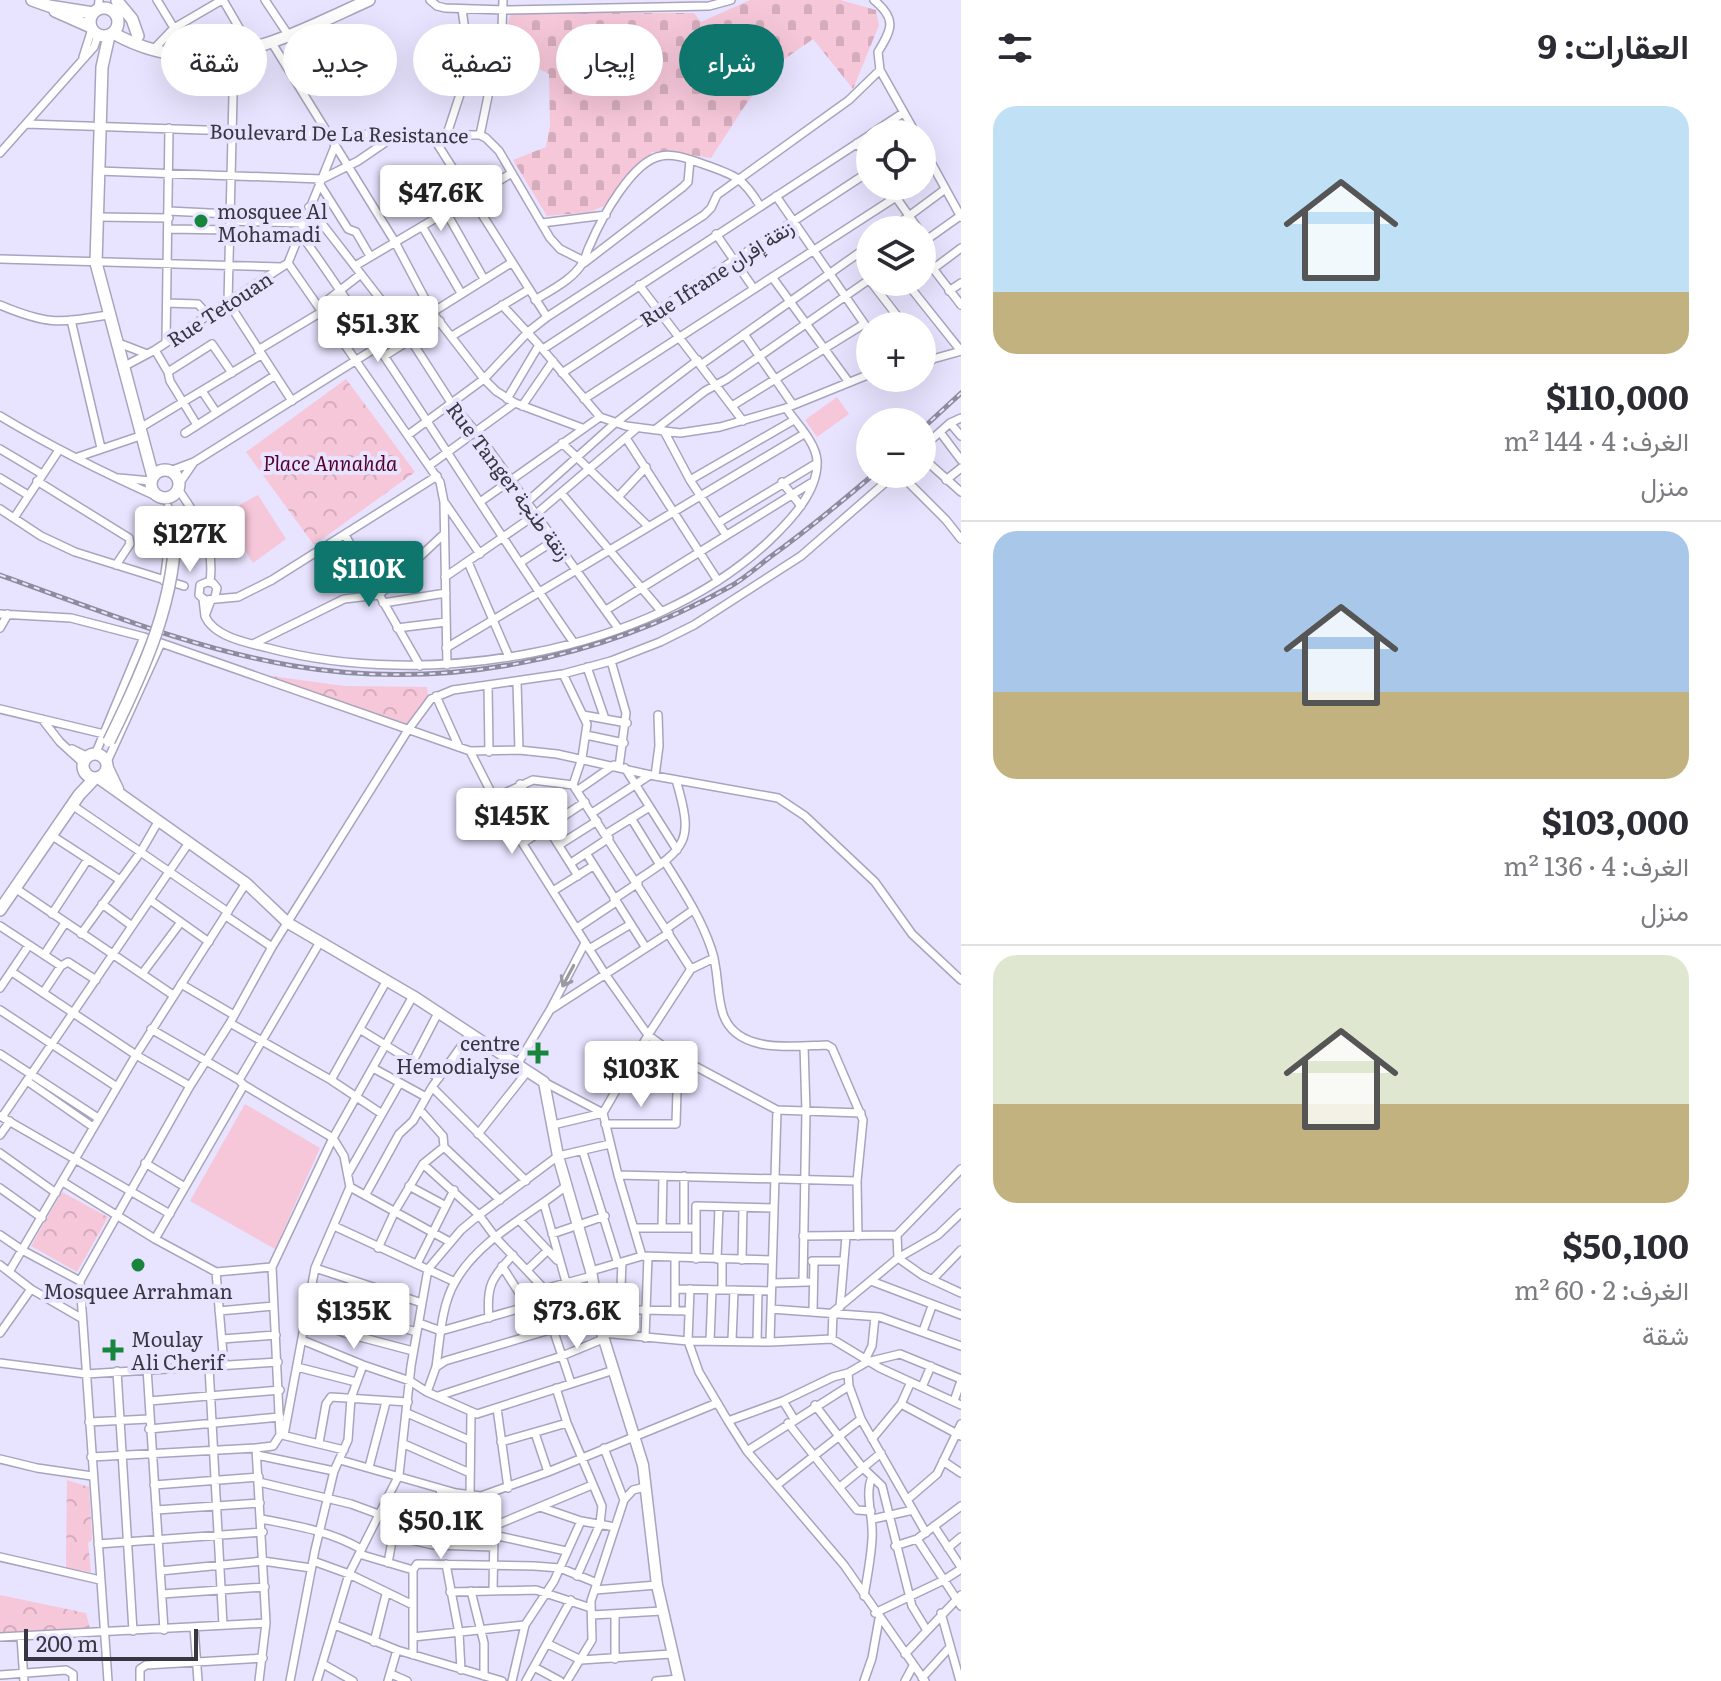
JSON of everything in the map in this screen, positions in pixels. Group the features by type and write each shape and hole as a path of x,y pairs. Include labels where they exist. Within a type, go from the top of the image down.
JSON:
{"main road":[{"path":"32,0 161,50"},
{"path":"316,24 369,0"},
{"path":"117,1 132,19 140,40"},
{"path":"49,6 105,8 105,29 98,47 102,67 96,263 143,437 152,490 167,507 175,565 168,599 123,713 87,775 119,791 188,844 246,883 288,923 413,996 544,1082 558,1156 592,1274 602,1336 643,1465 657,1585 679,1680"},
{"path":"97,7 105,29"},
{"path":"267,45 283,38"},
{"path":"143,437 176,476 178,489 167,507"},
{"path":"152,479 161,471 169,471"},
{"path":"167,507 178,489"},
{"path":"0,910 76,800 104,773 98,755"},
{"path":"98,755 119,791"},
{"path":"76,800 98,755"}],"street":[{"path":"157,0 172,24"},
{"path":"181,24 222,0 236,24"},
{"path":"266,0 283,27"},
{"path":"430,0 437,6 504,10 709,6 731,0"},
{"path":"480,135 504,10 503,0"},
{"path":"874,0 885,10 890,22 888,38 878,52 880,70 907,120"},
{"path":"0,153 83,58 105,29 117,1"},
{"path":"447,134 469,60 462,9"},
{"path":"154,49 161,42"},
{"path":"272,43 395,242 432,312 484,379 507,399 582,428"},
{"path":"408,435 484,379 528,332 547,317 704,215 717,195 849,100 880,70"},
{"path":"233,96 228,302 292,401"},
{"path":"39,109 47,124"},
{"path":"892,120 903,113"},
{"name":"Boulevard De La Resistance","path":"26,124 327,134 480,135 499,151 555,245 583,263"},
{"path":"166,342 169,128"},
{"path":"369,152 370,134"},
{"path":"98,171 320,181 397,134"},
{"path":"431,134 547,317"},
{"path":"507,399 541,347 856,144"},
{"name":"Rue Tetouan","path":"123,367 284,265 335,146"},
{"path":"583,263 618,194 646,162 664,155 690,160 746,182 760,206"},
{"path":"535,300 563,282 583,263 683,187 688,182 690,160"},
{"path":"355,266 512,173"},
{"path":"936,174 961,217 936,229"},
{"name":"Rue Ifrane زنقة إفران","path":"562,373 856,180"},
{"path":"320,181 348,229 355,230 370,256"},
{"path":"898,200 909,216 944,190"},
{"path":"776,196 856,312"},
{"path":"584,399 891,200"},
{"name":"Rue Tanger زنقة طنجة","path":"309,207 405,331 452,404 578,569 618,628"},
{"path":"446,212 484,279"},
{"path":"98,217 169,215 229,222 303,223"},
{"path":"542,223 606,215"},
{"path":"169,229 229,222"},
{"path":"422,226 461,293"},
{"path":"300,233 380,346 447,454 574,643"},
{"path":"716,234 754,289"},
{"path":"936,267 960,252"},
{"path":"527,502 614,424 856,255"},
{"path":"0,259 284,265 321,308 437,476 444,502 447,665"},
{"path":"169,471 194,462 511,263"},
{"path":"936,273 961,305"},
{"path":"78,457 143,437 183,403 232,373 321,308 361,274"},
{"path":"772,277 848,381"},
{"path":"949,291 961,283"},
{"path":"639,285 743,421"},
{"path":"660,430 717,385 856,289"},
{"path":"452,336 528,290"},
{"path":"882,296 894,312"},
{"path":"917,296 961,351 936,359"},
{"path":"167,303 198,304 207,314"},
{"path":"0,305 34,319 52,322 108,315"},
{"path":"502,305 600,417 614,424 697,432 790,407 856,378"},
{"path":"71,320 101,448"},
{"path":"386,355 440,321"},
{"path":"732,406 856,329"},
{"path":"194,462 178,489 202,524 211,567 205,595 205,616 218,631 253,644 323,661 420,666 509,657 574,643 661,611 718,581 751,558 801,506 817,463 813,446 794,420 775,379 744,334"},
{"path":"116,342 151,352 168,372 170,381 197,425"},
{"path":"168,372 212,344 232,373"},
{"path":"430,465 519,404 553,361"},
{"path":"185,433 274,376"},
{"path":"202,391 216,412"},
{"path":"0,416 167,507 168,551 164,581"},
{"path":"480,502 600,417"},
{"path":"936,436 961,418"},
{"path":"690,480 794,420"},
{"path":"950,423 961,436"},
{"path":"445,577 535,515 637,428"},
{"path":"660,430 726,535"},
{"path":"940,432 961,460"},
{"path":"446,648 804,434"},
{"path":"626,438 718,581"},
{"path":"562,443 648,526"},
{"path":"0,449 129,538 130,544 116,565"},
{"path":"14,518 59,450"},
{"path":"718,523 817,463"},
{"path":"618,497 646,467"},
{"path":"946,480 961,468"},
{"path":"936,470 961,492"},
{"path":"0,509 61,546 205,595 238,597 272,580 437,476"},
{"path":"0,478 28,495"},
{"path":"117,478 152,479"},
{"path":"782,482 801,506"},
{"path":"606,610 811,483"},
{"path":"108,1681 80,1281 145,1163 272,947 408,730 436,696 453,690 563,674 611,661 636,653 694,625 801,556 881,488"},
{"path":"913,488 961,539"},
{"path":"562,494 661,611"},
{"path":"444,502 480,554"},
{"path":"253,644 344,599 379,595 444,534"},
{"path":"345,535 420,666"},
{"path":"521,562 555,540"},
{"path":"468,562 509,657"},
{"path":"210,582 238,597"},
{"path":"205,595 217,588"},
{"path":"383,603 446,593"},
{"path":"0,628 4,614 71,618 144,637 470,751 519,750 582,758 676,780 768,795 787,803 805,816 875,882 912,934 961,980"},
{"path":"397,628 446,622"},
{"path":"98,755 144,637"},
{"path":"98,755 161,643"},
{"path":"611,661 626,709 627,723 619,767"},
{"path":"587,667 604,716"},
{"path":"563,674 587,724 575,788 691,969"},
{"path":"517,682 519,750"},
{"path":"488,685 489,752"},
{"path":"436,696 459,747"},
{"path":"0,709 42,719 98,755"},
{"path":"583,715 604,716 627,723"},
{"path":"559,845 653,775 659,751 658,715"},
{"path":"42,719 66,747 98,755"},
{"path":"586,735 624,743"},
{"path":"470,751 494,798 605,974 648,1035 678,1057 777,1110 861,1113"},
{"path":"619,767 677,850"},
{"path":"494,798 520,784 542,780 575,788 619,767"},
{"path":"577,928 677,850 687,826 676,780"},
{"path":"520,784 578,876"},
{"path":"76,800 140,853 272,947"},
{"path":"523,843 585,802"},
{"path":"571,863 648,808"},
{"path":"631,818 693,910 714,958 723,1013 728,1024 740,1035 760,1044 827,1045 832,1048 861,1113 863,1127 857,1181 858,1236"},
{"path":"81,934 140,853 158,822"},
{"path":"51,835 120,880"},
{"path":"170,1214 1,1116 188,844"},
{"path":"586,853 646,948"},
{"path":"52,914 88,859"},
{"path":"553,891 593,866"},
{"path":"9,1272 151,1029 246,883"},
{"path":"15,888 173,995"},
{"path":"150,900 209,942"},
{"path":"102,904 132,926"},
{"path":"550,1010 646,948 693,910"},
{"path":"142,974 181,922"},
{"path":"44,955 65,923"},
{"path":"517,1065 587,946 631,924"},
{"path":"0,926 61,966"},
{"path":"155,1239 261,1041 320,942"},
{"path":"0,988 29,945"},
{"path":"645,1338 645,1256 618,1175 603,1113 691,969 714,958"},
{"path":"43,993 61,966 68,962 96,980"},
{"path":"12,972 136,1055 190,1086"},
{"path":"331,1080 387,980"},
{"path":"181,984 234,1015"},
{"path":"282,1435 272,1267 333,1138 413,996"},
{"path":"0,1010 117,1087"},
{"path":"412,1063 438,1013"},
{"path":"230,1023 331,1080 382,1114"},
{"path":"151,1029 333,1138 340,1147 349,1172 350,1187 315,1268 282,1435 273,1446 257,1452"},
{"path":"361,1030 439,1078"},
{"path":"366,1194 399,1134 420,1110 432,1087 470,1034"},
{"path":"803,1282 804,1046"},
{"path":"0,1054 93,1127"},
{"path":"605,1124 676,1124 678,1057"},
{"path":"373,1068 426,1097"},
{"path":"478,1134 527,1072"},
{"path":"544,1082 603,1113"},
{"path":"349,1172 399,1084"},
{"path":"432,1087 526,1181"},
{"path":"63,1102 98,1118"},
{"path":"420,1110 443,1136 444,1147 500,1200"},
{"path":"770,1342 777,1110"},
{"path":"553,1125 603,1113"},
{"path":"0,1135 10,1121"},
{"path":"317,1681 349,1574 399,1475 413,1351 428,1269 450,1242 479,1215 558,1156 610,1144"},
{"path":"378,1248 395,1211 423,1164 444,1147"},
{"path":"583,1152 620,1263 620,1311"},
{"path":"0,1153 56,1193"},
{"path":"145,1163 185,1187"},
{"path":"423,1164 479,1215 496,1238 567,1313"},
{"path":"803,1236 897,1235 961,1169"},
{"path":"618,1175 857,1181"},
{"path":"662,1228 663,1176"},
{"path":"684,1176 684,1228"},
{"path":"63,1182 155,1239 216,1272 272,1267"},
{"path":"409,1186 446,1206"},
{"path":"427,1392 436,1367 441,1331 455,1282 496,1238 566,1186"},
{"path":"350,1187 450,1242"},
{"path":"0,1188 42,1218"},
{"path":"417,1264 454,1190"},
{"path":"544,1204 566,1282 570,1325"},
{"path":"696,1259 696,1206 774,1208"},
{"path":"719,1207 722,1290"},
{"path":"742,1260 743,1208"},
{"path":"837,1310 898,1258 938,1235 961,1213"},
{"path":"552,1234 605,1216"},
{"path":"520,1221 558,1262"},
{"path":"334,1226 455,1282"},
{"path":"635,1228 696,1228"},
{"path":"0,1235 80,1281"},
{"path":"897,1235 898,1258"},
{"path":"832,1339 846,1237"},
{"path":"932,1280 961,1250"},
{"path":"527,1270 547,1251"},
{"path":"489,1318 490,1283 513,1255"},
{"path":"544,1289 645,1256 772,1260"},
{"path":"675,1258 675,1311"},
{"path":"898,1258 932,1280 961,1293"},
{"path":"803,1261 842,1261"},
{"path":"813,1311 814,1261"},
{"path":"0,1266 31,1289 81,1318"},
{"path":"502,1266 528,1307"},
{"path":"315,1268 422,1303"},
{"path":"216,1272 224,1366"},
{"path":"871,1281 961,1315"},
{"path":"675,1289 758,1291 814,1282"},
{"path":"0,1333 31,1289"},
{"path":"690,1289 688,1341 699,1372 747,1451 844,1565 923,1679 950,1647"},
{"path":"710,1341 712,1290"},
{"path":"732,1341 734,1290"},
{"path":"757,1342 758,1291"},
{"path":"309,1303 441,1331 553,1299"},
{"path":"219,1311 274,1306"},
{"path":"923,1331 932,1306"},
{"path":"771,1309 837,1310 875,1317 961,1346"},
{"path":"436,1367 445,1361 598,1314 689,1311"},
{"path":"866,1361 872,1346 875,1317"},
{"path":"305,1318 345,1333 413,1351"},
{"path":"553,1329 571,1383"},
{"path":"222,1339 276,1335"},
{"path":"438,1396 562,1356 602,1336 757,1342 832,1339 866,1361 957,1403 961,1380 900,1354 866,1361 848,1373 728,1421"},
{"path":"302,1340 410,1381 477,1414 614,1370"},
{"path":"0,1363 86,1374 278,1362"},
{"path":"290,1681 312,1564 334,1471 349,1432 351,1398 363,1365"},
{"path":"922,1387 931,1366"},
{"path":"209,1367 223,1625"},
{"path":"297,1367 356,1382"},
{"path":"147,1368 164,1630"},
{"path":"117,1371 133,1631"},
{"path":"848,1373 849,1386 861,1419 926,1533"},
{"path":"872,1439 901,1404 911,1382"},
{"path":"747,1451 849,1386"},
{"path":"556,1388 567,1423 602,1506 600,1524 577,1576"},
{"path":"149,1401 280,1390"},
{"path":"319,1443 331,1397 408,1402"},
{"path":"783,1401 791,1421 814,1455 857,1510 889,1516 913,1510"},
{"path":"369,1467 386,1402"},
{"path":"340,1460 470,1496 489,1495 717,1403"},
{"path":"901,1404 959,1434"},
{"path":"815,1405 863,1468 882,1486 909,1596 926,1629"},
{"path":"497,1408 508,1488"},
{"path":"407,1413 469,1440"},
{"path":"471,1413 470,1496 477,1546"},
{"path":"149,1429 280,1417"},
{"path":"89,1422 149,1419"},
{"path":"777,1485 861,1419"},
{"path":"501,1442 567,1423"},
{"path":"908,1499 933,1478 959,1434 961,1424"},
{"path":"535,1433 548,1472"},
{"path":"282,1435 344,1450"},
{"path":"404,1444 470,1473"},
{"path":"604,1448 624,1500"},
{"path":"257,1452 266,1623 259,1681"},
{"path":"91,1457 257,1452 334,1471"},
{"path":"840,1487 881,1453"},
{"path":"0,1459 92,1476"},
{"path":"943,1461 961,1473"},
{"path":"864,1596 872,1515 868,1488 872,1477"},
{"path":"154,1485 259,1480 381,1515"},
{"path":"494,1526 592,1485"},
{"path":"567,1681 592,1640 591,1611 596,1587 624,1500 633,1490 645,1487"},
{"path":"433,1545 441,1489"},
{"path":"489,1495 494,1526 493,1590"},
{"path":"156,1510 260,1503"},
{"path":"386,1505 437,1517"},
{"path":"895,1546 917,1539 961,1506"},
{"path":"540,1507 581,1521 615,1527"},
{"path":"388,1563 398,1508"},
{"path":"262,1519 320,1530 360,1552 413,1570"},
{"path":"512,1681 525,1625 560,1568 581,1521"},
{"path":"877,1616 961,1568 934,1526"},
{"path":"98,1544 263,1532"},
{"path":"494,1535 566,1551"},
{"path":"394,1536 433,1545 494,1547"},
{"path":"948,1548 961,1537"},
{"path":"905,1654 941,1613 959,1600 917,1539"},
{"path":"0,1557 100,1580"},
{"path":"160,1571 263,1561 312,1564 349,1574 413,1605"},
{"path":"413,1655 413,1570 417,1564 560,1568 596,1587 657,1585"},
{"path":"446,1564 459,1633 461,1670"},
{"path":"162,1594 265,1587"},
{"path":"471,1591 484,1643 484,1676"},
{"path":"450,1592 547,1591 591,1611 615,1614 662,1611"},
{"path":"374,1642 386,1594"},
{"path":"526,1681 571,1600"},
{"path":"941,1613 960,1681"},
{"path":"615,1614 615,1659"},
{"path":"864,1681 872,1658 877,1616"},
{"path":"0,1637 266,1623"},
{"path":"335,1625 397,1650 501,1681"},
{"path":"413,1637 525,1625"},
{"path":"194,1627 198,1681"},
{"path":"21,1637 23,1677"},
{"path":"548,1644 581,1660 671,1654"},
{"path":"397,1650 390,1677 407,1681"},
{"path":"140,1681 140,1669 146,1665 263,1658"},
{"path":"323,1664 353,1681"},
{"path":"905,1681 913,1666"},
{"path":"534,1667 560,1681"},
{"path":"0,1675 23,1677 70,1670 73,1681"},
{"path":"656,1681 679,1680"}],"green space":[{"path":"750,0 840,0 876,10 879,25 853,89 813,39 784,59 784,24 679,24 679,96 752,96 711,158 652,152 609,204 590,212 547,216 513,160 546,147 550,125 549,74 540,69 540,24 508,24 511,13 694,13 701,22"},
{"name":"Place Annahda","path":"346,379 415,472 314,545 246,452"},
{"path":"837,397 849,414 817,437 805,420"},
{"path":"258,495 286,539 253,563 221,515"},
{"path":"264,675 344,686 427,687 428,696 407,724 264,678"},
{"path":"245,1104 320,1148 275,1249 190,1201"},
{"path":"62,1192 108,1217 77,1272 31,1246"},
{"path":"67,1480 89,1487 91,1572 66,1568"},
{"path":"0,1595 86,1613 90,1628 0,1636"}],"railway":[{"path":"936,416 961,393"},
{"path":"0,575 145,627 256,659 350,673 464,671 520,663 575,650 681,612 741,580 857,488"}],"place":[{"name":"mosquee Al Mohamadi","path":"201,221"},
{"name":"centre Hemodialyse","path":"538,1053"},
{"name":"Mosquee Arrahman","path":"138,1265"},
{"name":"Moulay Ali Cherif","path":"113,1350"}]}
